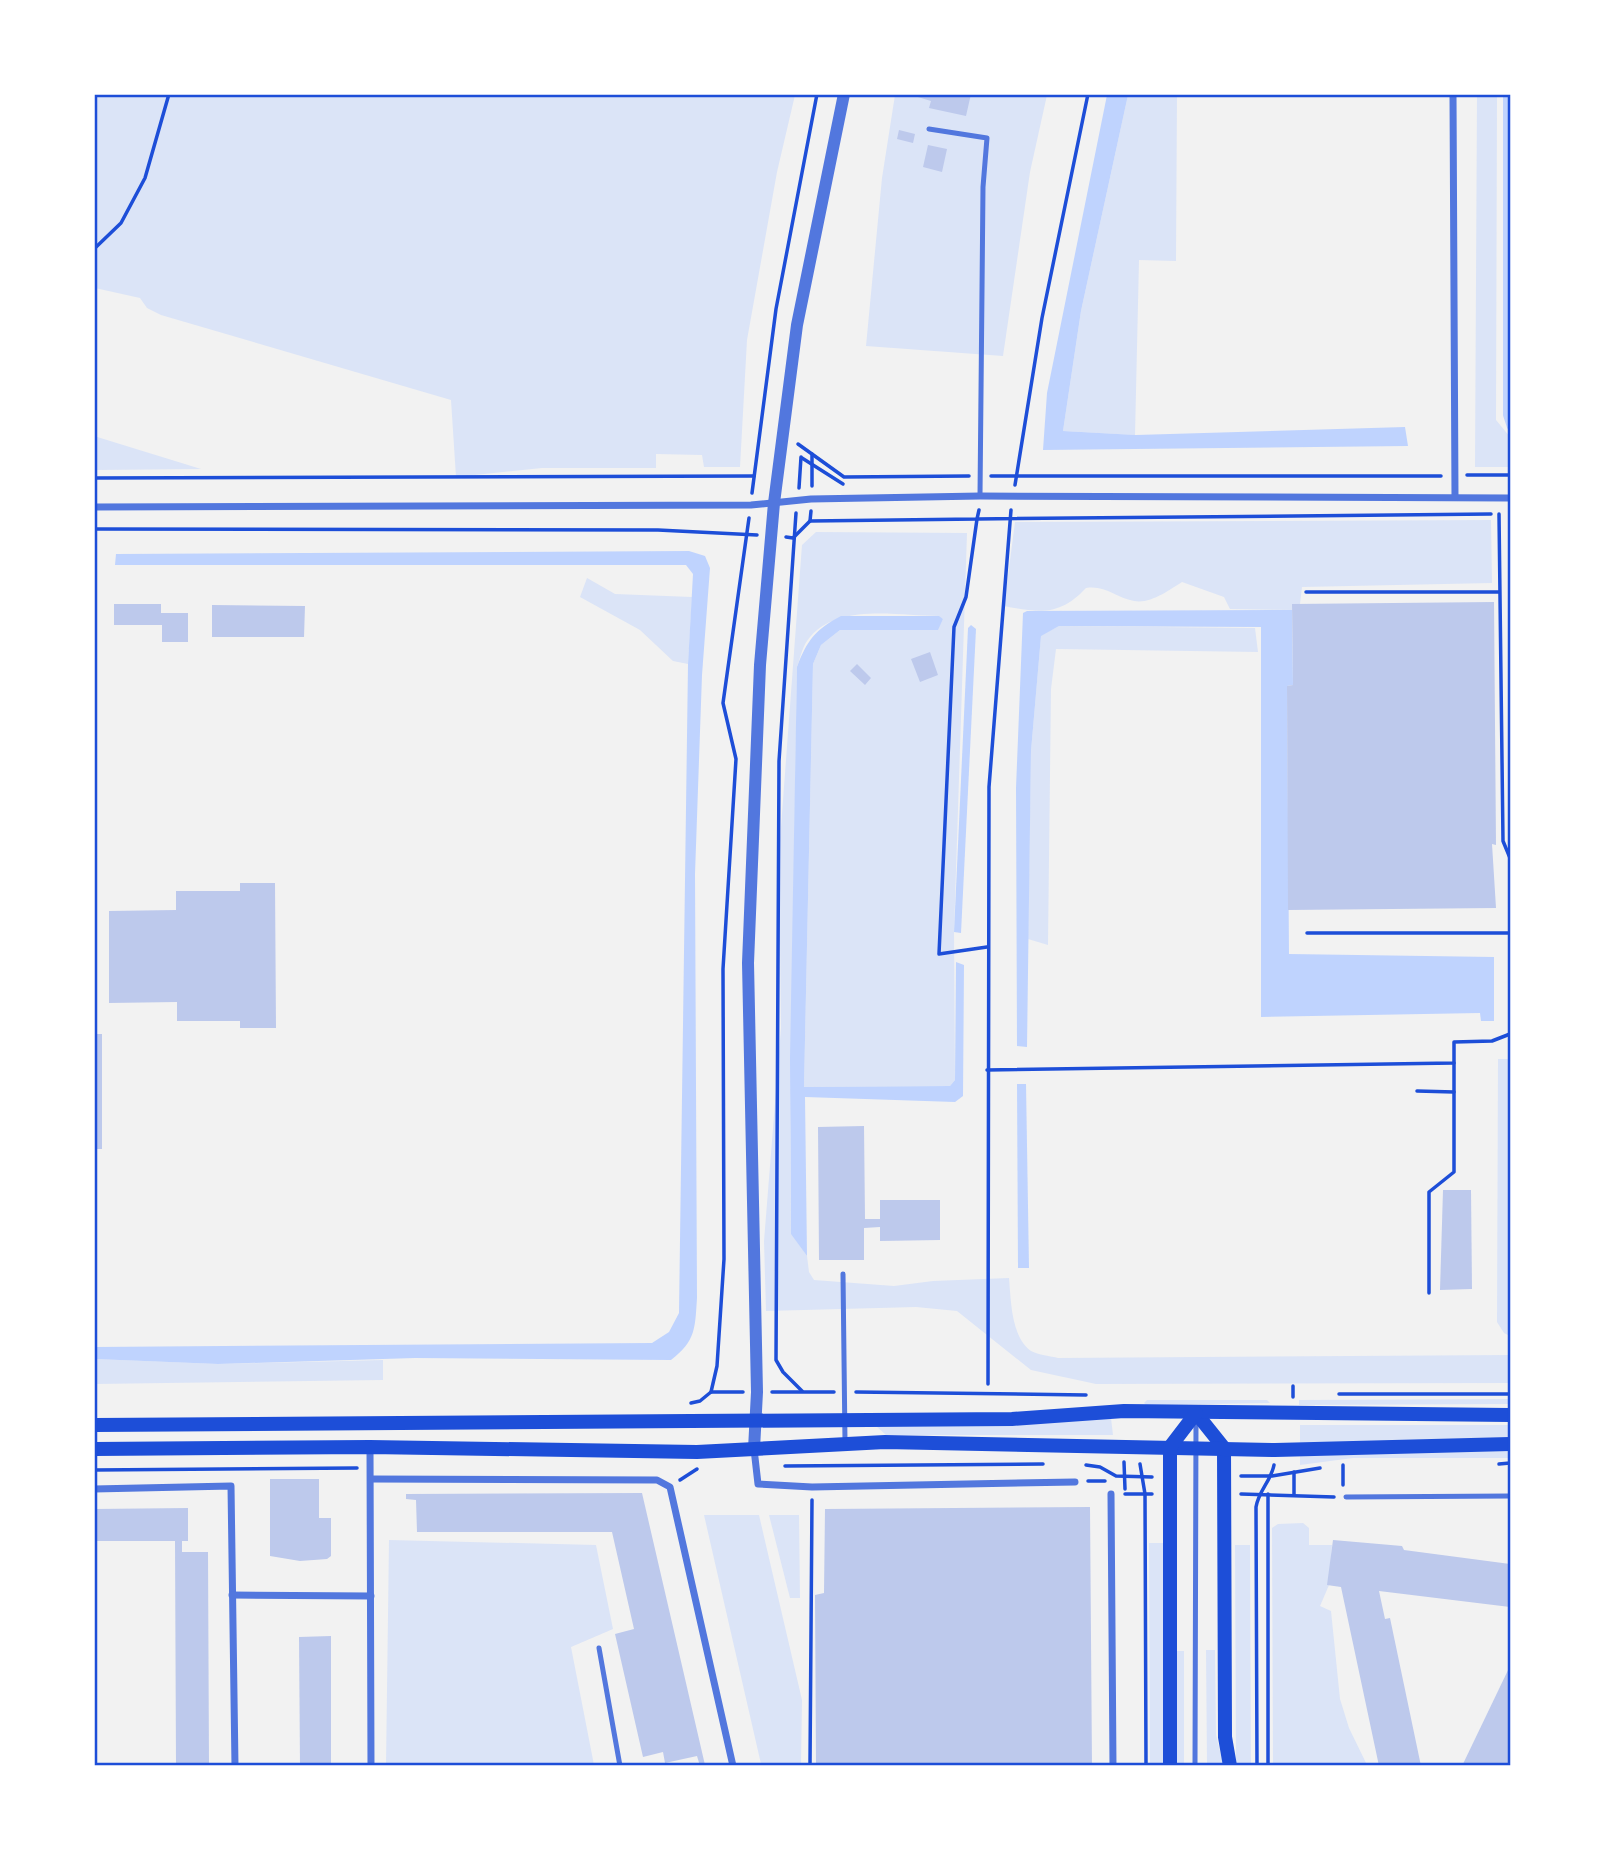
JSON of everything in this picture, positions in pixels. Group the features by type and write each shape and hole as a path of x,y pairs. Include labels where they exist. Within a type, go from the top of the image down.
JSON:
{"main road":[{"path":"94,1425 1012,1419 1124,1411 1510,1415"},
{"path":"1170,1766 1170,1447 1196,1413"},
{"path":"1196,1413 1224,1448 1225,1737 1230,1766"},
{"path":"94,1449 370,1447 684,1452 845,1442 1275,1450 1510,1444"}],"street":[{"path":"844,94 797,325 774,503 760,665 748,963 756,1420 754,1449 758,1484 812,1488 1075,1482"},
{"path":"1453,94 1455,497"},
{"path":"94,508 751,505 797,500 980,496 1510,498"},
{"path":"370,1447 372,1766"},
{"path":"371,1479 657,1480 670,1487 733,1766"},
{"path":"94,1489 231,1486 235,1766"},
{"path":"1111,1494 1113,1766"},
{"path":"233,1595 371,1596"}],"lane":[{"path":"929,129 987,138 983,187 980,496"},
{"path":"843,1274 845,1442"},
{"path":"1195,1766 1196,1413"},
{"path":"1344,1497 1510,1496"},
{"path":"599,1648 620,1766"}],"path":[{"path":"94,249 121,223 145,178 169,94"},
{"path":"711,1392 717,1366 724,1259 723,969 736,759 723,703 776,309 817,94"},
{"path":"988,1384 989,787 1010,517 1042,318 1088,94"},
{"path":"758,438 802,457 865,498"},
{"path":"756,451 796,443 844,477 1510,475"},
{"path":"802,457 779,761 776,1360 783,1373 803,1392"},
{"path":"94,478 754,476"},
{"path":"980,496 966,597 954,627 939,954 988,947"},
{"path":"810,521 1510,513"},
{"path":"1499,514 1503,841 1510,858"},
{"path":"94,529 644,530 747,534"},
{"path":"1306,592 1500,592"},
{"path":"1307,933 1510,933"},
{"path":"1429,1293 1429,1192 1454,1172 1454,1042 1492,1041 1510,1034"},
{"path":"987,1070 1454,1063"},
{"path":"1417,1091 1454,1092"},
{"path":"1257,1766 1256,1507 1258,1494 1272,1476 1275,1450"},
{"path":"1075,1482 1111,1481 1116,1476"},
{"path":"1140,1476 1145,1494 1146,1766"},
{"path":"810,1766 812,1488"},
{"path":"1258,1494 1344,1497"},
{"path":"1268,1494 1268,1766"}],"shaded area":[{"path":"94,95 795,95 777,172 747,340 740,467 704,467 702,455 656,454 656,468 542,468 456,477 451,400 161,315 147,308 140,298 95,288"},
{"path":"895,95 1047,95 1030,172 1003,356 866,346 882,178"},
{"path":"1128,95 1177,95 1176,261 1139,260 1135,435 1063,431 1081,311"},
{"path":"1477,95 1497,95 1496,420 1510,437 1510,467 1475,467"},
{"path":"94,436 201,469 95,470"},
{"path":"1491,520 1492,583 1302,587 1300,604 1292,604 1292,610 1230,609 1224,597 1182,582 1160,596 1140,601 1105,590 1086,588 1067,604 1049,610 1004,606 1015,522"},
{"path":"816,532 967,533 954,932 955,1080 950,1086 804,1087 813,664 821,645 840,630 937,630 943,619 938,616 868,614 833,621 819,629 807,641 797,667 790,1127 791,1233 807,1256 809,1272 814,1280 894,1286 933,1281 1009,1278 1013,1318 1019,1337 1031,1351 1058,1358 1510,1355 1510,1383 1096,1384 1031,1370 957,1311 916,1307 766,1311 764,1241 781,1028 779,854 802,545"},
{"path":"587,578 615,594 692,597 688,664 673,661 640,630 580,597"},
{"path":"1059,626 1255,628 1258,652 1056,649 1051,689 1048,945 1028,939 1031,751 1041,635"},
{"path":"1498,1059 1510,1059 1510,1336 1504,1333 1497,1322"},
{"path":"95,1359 218,1364 383,1360 383,1380 95,1384"},
{"path":"1510,1399 1510,1404 1299,1405 1299,1400"},
{"path":"1147,1400 1267,1400 1270,1403 1146,1405 1144,1403"},
{"path":"1111,1418 1113,1435 886,1435 876,1426"},
{"path":"1300,1425 1510,1425 1510,1438 1300,1443"},
{"path":"1510,1449 1510,1458 1353,1458 1300,1465 1300,1456"},
{"path":"704,1515 759,1515 802,1700 801,1765 758,1765 761,1764"},
{"path":"769,1515 799,1515 800,1598 790,1598"},
{"path":"1303,1523 1309,1528 1309,1545 1332,1545 1329,1585 1320,1606 1331,1611 1340,1699 1349,1728 1367,1765 1273,1765 1272,1528 1278,1524"},
{"path":"389,1540 596,1545 613,1629 571,1647 594,1765 386,1765"},
{"path":"1149,1543 1163,1543 1165,1765 1150,1765"},
{"path":"1235,1545 1250,1545 1251,1765 1236,1765"},
{"path":"1206,1650 1215,1650 1216,1735 1223,1763 1207,1764"},
{"path":"1175,1651 1184,1651 1184,1764 1176,1764"}],"water":[{"path":"1107,95 1128,95 1081,311 1063,431 1136,435 1405,427 1408,446 1043,450 1047,393"},
{"path":"689,551 705,556 710,568 702,675 695,874 697,1298 693,1333 685,1347 671,1360 415,1358 218,1364 95,1359 95,1347 652,1343 669,1332 679,1313 688,664 693,574 686,565 115,565 116,554"},
{"path":"1292,610 1293,685 1287,686 1289,954 1494,957 1494,1021 1481,1021 1480,1013 1261,1017 1261,627 1059,626 1041,636 1031,751 1027,1047 1017,1046 1016,788 1023,613"},
{"path":"841,616 939,616 943,619 938,630 840,630 821,645 813,664 804,1087 950,1086 955,1080 956,962 964,965 963,1096 955,1102 805,1097 807,1256 791,1234 790,1058 797,667 813,636"},
{"path":"971,625 976,629 961,933 954,932 968,628"},
{"path":"1017,1084 1026,1084 1029,1268 1018,1268"}],"building":[{"path":"908,94 971,94 966,116 929,108 931,101"},
{"path":"899,130 915,134 913,143 897,139"},
{"path":"928,145 947,149 942,172 923,167"},
{"path":"1494,602 1496,845 1492,844 1496,908 1288,910 1287,686 1293,685 1292,604"},
{"path":"114,604 161,604 161,613 188,613 188,642 162,642 162,625 114,625"},
{"path":"212,605 305,606 304,637 212,637"},
{"path":"930,652 938,675 920,682 911,659"},
{"path":"857,664 871,678 865,685 850,671"},
{"path":"240,883 275,883 276,1028 240,1028 240,1021 177,1021 177,1002 109,1003 109,911 176,910 176,891 240,891"},
{"path":"94,1034 102,1034 102,1149 94,1149"},
{"path":"864,1126 865,1219 880,1219 880,1200 940,1200 940,1240 880,1241 880,1227 864,1228 864,1260 819,1260 818,1127"},
{"path":"1443,1190 1471,1190 1472,1289 1440,1290"},
{"path":"270,1479 319,1479 319,1518 331,1518 331,1556 327,1559 300,1561 270,1556"},
{"path":"642,1493 705,1765 703,1766 700,1766 697,1756 665,1763 663,1752 643,1757 615,1634 634,1629 612,1532 417,1532 416,1500 406,1499 406,1494"},
{"path":"1090,1507 1092,1766 816,1766 815,1595 824,1593 825,1509"},
{"path":"188,1508 188,1541 182,1541 182,1552 208,1552 209,1766 176,1766 175,1541 94,1541 94,1509"},
{"path":"1333,1540 1402,1546 1404,1550 1510,1564 1510,1607 1379,1591 1385,1619 1390,1618 1421,1766 1379,1766 1341,1587 1327,1585"},
{"path":"331,1636 331,1766 300,1766 299,1637"},
{"path":"1510,1666 1508,1766 1462,1766"}],"waterway":[{"path":"1506,94 1506,415 1510,427"}]}
